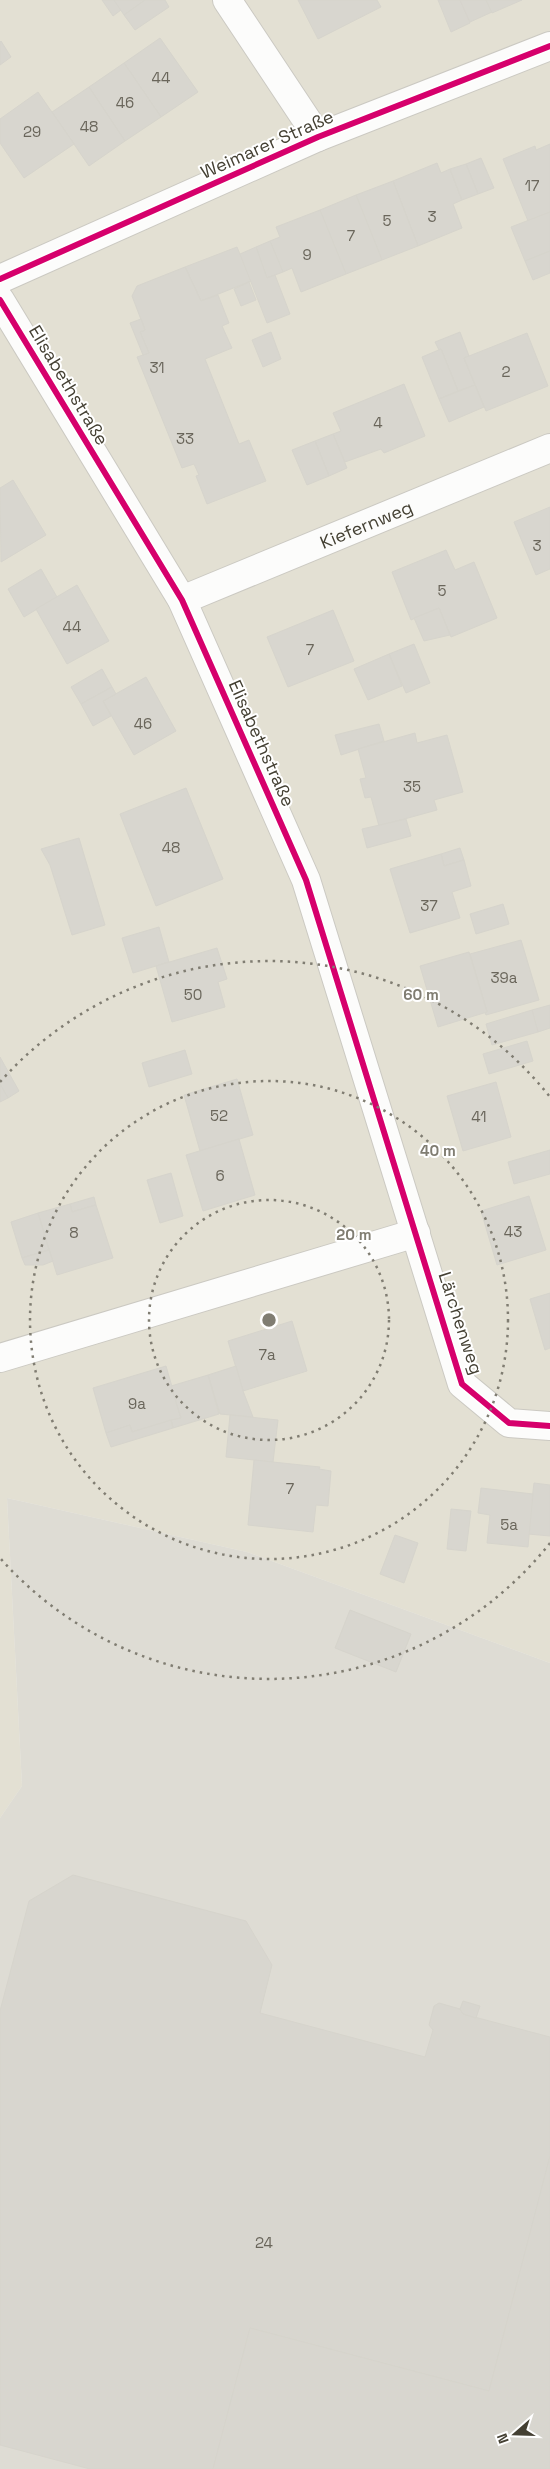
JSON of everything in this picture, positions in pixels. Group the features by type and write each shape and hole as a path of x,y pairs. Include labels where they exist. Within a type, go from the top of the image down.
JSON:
{"street":[{"path":"227,0 318,137"},
{"name":"Weimarer Straße","path":"0,279 318,137 550,46"},
{"name":"Elisabethstraße","path":"0,300 182,600 306,880 416,1233"},
{"name":"Kiefernweg","path":"182,600 550,448"},
{"path":"0,1358 416,1233"},
{"name":"Lärchenweg","path":"416,1233 462,1384 509,1423 550,1426"}],"shaded area":[{"path":"0,0 550,0 550,1663 247,1552 7,1498 22,1786 0,1818"},
{"path":"7,1498 247,1552 550,1663 550,2469 0,2469 0,1818 22,1786"}],"building":[{"path":"102,0 114,0 121,10 113,16"},
{"path":"114,0 145,0 124,15"},
{"path":"145,0 165,0 169,7 135,30 124,15"},
{"path":"298,0 377,0 381,7 318,39"},
{"path":"438,0 460,0 470,23 451,32"},
{"path":"460,0 486,0 492,12 470,22"},
{"path":"486,0 522,0 492,13"},
{"path":"160,38 198,92 161,117 124,63"},
{"path":"0,42 11,57 0,65"},
{"path":"124,63 161,117 125,141 89,87"},
{"path":"89,87 125,141 89,166 52,112"},
{"path":"38,92 74,144 24,178 0,143 0,119"},
{"path":"550,144 550,212 528,221 503,159 535,146 536,150"},
{"path":"481,158 494,188 478,194 466,164"},
{"path":"437,163 441,173 450,169 462,200 453,204 462,228 418,246 393,181"},
{"path":"466,164 478,194 462,200 450,169"},
{"path":"393,181 418,246 382,260 356,195"},
{"path":"356,195 382,260 346,274 320,210"},
{"path":"320,210 346,274 301,292 292,268 283,272 270,241 280,237 276,227"},
{"path":"550,212 550,251 525,261 511,227"},
{"path":"270,241 283,272 267,278 256,247"},
{"path":"237,247 251,281 201,301 185,267"},
{"path":"256,247 267,278 275,275 290,314 267,323 240,254"},
{"path":"550,251 550,273 533,280 525,261"},
{"path":"185,267 201,301 218,295 229,323 222,326 232,348 205,359 239,444 249,440 266,481 207,504 196,476 199,475 194,464 182,468 137,357 149,353 140,332 145,330 132,296 137,286"},
{"path":"249,282 256,300 241,306 234,289"},
{"path":"141,319 145,330 140,332 149,353 143,355 130,323"},
{"path":"271,332 281,359 263,367 252,340"},
{"path":"460,332 469,356 464,358 475,385 458,391 441,349 439,350 435,342"},
{"path":"527,333 548,386 486,411 464,358"},
{"path":"441,349 458,391 439,399 422,357"},
{"path":"404,384 425,436 384,453 381,449 345,462 333,434 341,431 333,413"},
{"path":"475,385 484,407 449,422 439,399"},
{"path":"333,434 347,468 329,476 315,441"},
{"path":"315,441 329,476 307,485 292,450"},
{"path":"13,480 46,535 1,562 0,488"},
{"path":"550,507 550,569 536,575 514,522"},
{"path":"446,550 455,570 474,562 497,618 451,637 439,608 411,620 392,572"},
{"path":"41,569 57,597 24,617 8,589"},
{"path":"77,585 109,641 67,664 36,609"},
{"path":"439,608 450,635 424,641 414,618"},
{"path":"333,610 354,661 288,687 267,637"},
{"path":"414,644 430,683 406,693 389,654"},
{"path":"389,654 402,686 368,700 354,669"},
{"path":"102,669 112,687 81,704 71,687"},
{"path":"146,677 176,731 134,755 103,701"},
{"path":"112,687 116,694 103,701 111,716 93,726 81,704"},
{"path":"379,724 384,741 341,755 335,735"},
{"path":"415,733 417,743 447,735 463,792 434,800 437,810 379,826 371,797 365,798 360,779 366,778 358,749"},
{"path":"186,788 223,879 156,906 120,814"},
{"path":"406,819 411,836 367,848 362,829"},
{"path":"79,838 105,925 72,935 50,865 41,849"},
{"path":"460,848 464,860 444,866 441,854"},
{"path":"441,854 444,866 464,860 471,886 452,892 460,918 410,933 390,869"},
{"path":"503,904 509,924 476,934 470,914"},
{"path":"159,927 169,962 133,973 122,938"},
{"path":"521,940 539,1000 486,1015 485,1013 487,1012 470,954"},
{"path":"217,948 227,979 218,982 225,1007 172,1022 156,966"},
{"path":"469,952 487,1012 438,1027 420,966"},
{"path":"550,1005 550,1028 538,1032 532,1010"},
{"path":"532,1010 538,1032 492,1045 486,1024"},
{"path":"527,1041 533,1061 489,1074 483,1054"},
{"path":"185,1050 192,1074 149,1087 142,1063"},
{"path":"0,1057 19,1091 8,1098 0,1084"},
{"path":"237,1079 253,1135 200,1151 184,1095"},
{"path":"496,1082 511,1137 463,1151 447,1096"},
{"path":"0,1084 8,1098 0,1102"},
{"path":"239,1139 255,1195 203,1211 186,1155"},
{"path":"550,1150 550,1174 514,1184 508,1162"},
{"path":"171,1173 183,1216 160,1223 147,1180"},
{"path":"529,1196 546,1250 497,1265 481,1211"},
{"path":"94,1197 96,1205 72,1212 70,1204"},
{"path":"70,1204 72,1212 96,1205 113,1258 57,1275 38,1213"},
{"path":"38,1213 49,1250 22,1258 11,1222"},
{"path":"49,1250 53,1261 43,1265 25,1265 22,1258"},
{"path":"550,1293 550,1348 545,1350 530,1299"},
{"path":"292,1321 307,1371 243,1391 228,1341"},
{"path":"166,1366 181,1418 132,1432 130,1425 106,1433 93,1388"},
{"path":"236,1366 253,1417 220,1414 208,1375"},
{"path":"208,1375 219,1414 173,1428 171,1420 181,1418 171,1386"},
{"path":"230,1415 278,1420 273,1462 226,1457"},
{"path":"171,1420 173,1428 111,1447 106,1433 130,1425 132,1432"},
{"path":"254,1460 320,1467 319,1469 331,1471 328,1506 316,1505 313,1532 248,1525"},
{"path":"534,1483 550,1485 550,1536 528,1534"},
{"path":"481,1488 533,1494 528,1547 487,1543 490,1515 478,1513"},
{"path":"451,1509 471,1511 466,1551 447,1549"},
{"path":"395,1535 418,1543 404,1583 380,1574"},
{"path":"350,1610 411,1634 396,1672 335,1648"},
{"path":"73,1875 246,1921 272,1965 260,2013 425,2057 433,2030 429,2025 434,2006 439,2003 460,2009 463,2014 550,2037 550,2156 489,2391 250,2328 213,2469 90,2469 0,2445 0,2011 29,1901"},
{"path":"463,2001 480,2006 476,2018 463,2014 460,2009"},
{"path":"550,2156 550,2469 213,2469 250,2328 489,2391"}],"cycle path":[{"path":"0,279 318,137 550,46"},
{"path":"0,300 182,600 306,880 462,1384 509,1423 550,1426"}]}
